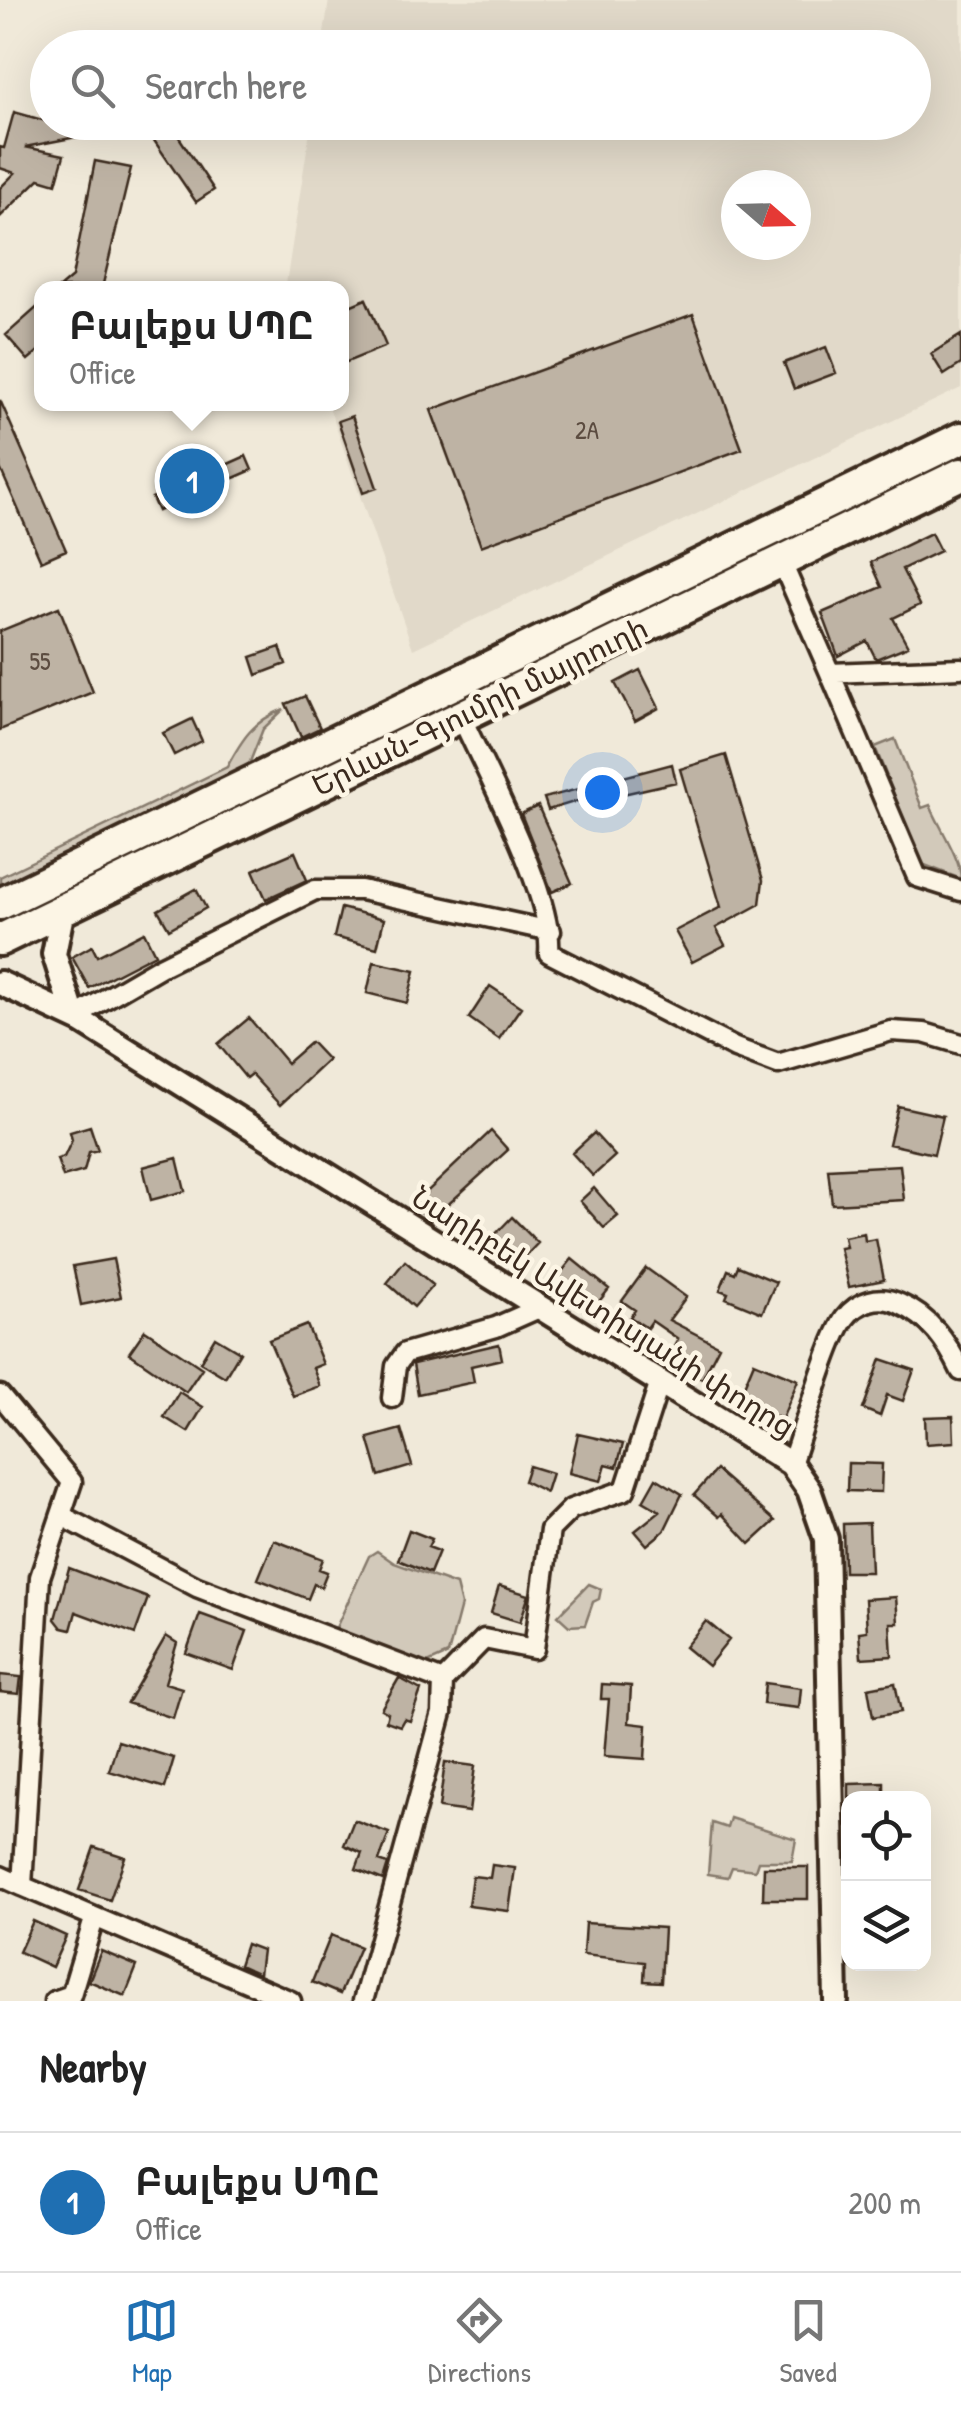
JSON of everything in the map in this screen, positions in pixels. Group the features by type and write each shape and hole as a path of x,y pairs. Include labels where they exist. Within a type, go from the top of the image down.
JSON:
{"highway":[{"name":"Երևան-Գյումրի մայրուղի","path":"0,904 961,438"},
{"name":"Երևան-Գյումրի մայրուղի","path":"0,940 961,474"},
{"path":"775,529 786,561"}],"street":[{"path":"786,561 917,877 961,891"},
{"path":"830,673 961,668"},
{"path":"461,716 519,846 551,932 549,953 736,1048 778,1064 890,1031 924,1033 961,1044"},
{"path":"63,909 54,954 74,1017 160,967 314,890 360,890 551,932"},
{"name":"Նարիբեկ Ավետիսյանի փողոց","path":"0,983 74,1017 791,1464 809,1490 826,1540 836,2001"},
{"path":"791,1464 844,1319 864,1302 880,1298 895,1301 918,1315 948,1344 961,1371"},
{"path":"392,1398 396,1366 405,1352 496,1327 539,1308"},
{"path":"362,2001 442,1712 443,1680 484,1640 534,1650 550,1530 571,1509 624,1490 660,1382"},
{"path":"0,1395 72,1482 64,1517 40,1577 22,1886"},
{"path":"64,1517 196,1587 443,1680"},
{"path":"0,1876 291,2001"},
{"path":"54,2001 71,1995 94,1918"}],"shaded area":[{"path":"329,0 961,0 961,388 413,649 330,411 349,411 349,281 286,281 308,140 931,140 931,30 325,30"},
{"path":"754,553 759,556 0,929 0,915"},
{"path":"284,709 263,729 244,777 0,892 0,877 227,767 250,732"},
{"path":"895,739 922,808 930,805 954,853 961,879 922,864 875,747"},
{"path":"377,1551 394,1563 456,1585 461,1605 448,1654 421,1666 334,1632 369,1556"},
{"path":"589,1584 601,1589 599,1599 593,1602 585,1625 569,1626 558,1616"},
{"path":"730,1818 796,1839 792,1861 758,1861 755,1870 732,1867 728,1877 708,1874 712,1823 727,1828"}],"building":[{"path":"14,112 30,117 30,140 61,140 25,147 64,155 56,184 39,179 0,217 0,188 15,173 0,168 0,147 4,148"},
{"path":"154,140 181,140 214,190 196,202"},
{"path":"95,161 131,168 104,281 67,281 72,277"},
{"path":"366,299 386,346 349,361 349,306"},
{"path":"34,310 34,355 28,360 6,335"},
{"path":"693,314 742,449 481,546 431,410"},
{"path":"961,335 961,364 944,375 931,354"},
{"path":"826,347 836,373 794,389 784,363"},
{"path":"0,400 66,550 41,561 0,468"},
{"path":"352,416 377,488 363,493 338,421"},
{"path":"246,456 252,470 158,511 152,498"},
{"path":"931,533 940,551 902,569 920,605 893,618 908,646 876,659 867,641 838,656 822,613 882,587 871,562"},
{"path":"59,607 93,692 0,730 0,631"},
{"path":"280,647 286,664 257,675 251,657"},
{"path":"640,670 659,708 635,721 615,683"},
{"path":"305,696 320,728 301,737 286,704"},
{"path":"192,719 202,741 174,755 163,733"},
{"path":"726,755 763,880 760,904 716,928 725,945 692,962 675,931 721,907 680,769"},
{"path":"672,764 676,782 588,802 587,798 548,810 544,798"},
{"path":"538,806 572,883 552,892 521,814"},
{"path":"295,852 307,880 266,899 253,870"},
{"path":"196,889 206,908 169,929 158,910"},
{"path":"341,908 384,919 377,948 334,937"},
{"path":"144,932 155,954 89,988 72,957 92,946 97,956"},
{"path":"374,962 415,971 407,1003 367,993"},
{"path":"490,986 521,1007 499,1039 469,1018"},
{"path":"249,1018 287,1063 311,1042 328,1060 280,1105 251,1074 246,1078 218,1044"},
{"path":"898,1106 943,1116 934,1154 889,1144"},
{"path":"90,1126 98,1150 89,1152 84,1171 63,1177 57,1159 64,1157 72,1140 70,1132"},
{"path":"491,1131 508,1150 430,1221 414,1204"},
{"path":"594,1133 615,1156 593,1176 572,1153"},
{"path":"177,1158 185,1191 151,1200 143,1167"},
{"path":"900,1165 904,1200 832,1204 828,1169"},
{"path":"594,1188 618,1216 604,1228 580,1201"},
{"path":"512,1217 538,1243 514,1268 488,1242"},
{"path":"864,1233 865,1241 876,1239 884,1280 849,1287 840,1248 846,1247 844,1237"},
{"path":"113,1259 121,1297 81,1305 73,1266"},
{"path":"572,1259 609,1289 589,1314 552,1284"},
{"path":"405,1261 433,1285 414,1307 387,1283"},
{"path":"738,1266 776,1282 762,1313 726,1298 728,1293 720,1290 728,1270 735,1273"},
{"path":"646,1268 686,1297 669,1320 719,1346 702,1379 667,1360 678,1339 652,1321 647,1328 630,1317 635,1310 622,1301"},
{"path":"307,1325 323,1364 313,1368 320,1386 293,1396 269,1340"},
{"path":"145,1330 202,1368 186,1392 129,1353"},
{"path":"215,1337 240,1352 225,1377 200,1362"},
{"path":"499,1344 502,1359 471,1366 474,1382 418,1394 413,1364"},
{"path":"881,1359 914,1370 903,1401 887,1395 880,1416 863,1409"},
{"path":"754,1362 798,1380 782,1419 738,1400"},
{"path":"179,1392 203,1407 188,1432 164,1417"},
{"path":"953,1416 954,1442 926,1444 925,1417"},
{"path":"401,1429 412,1466 379,1476 368,1438"},
{"path":"578,1434 623,1444 617,1467 606,1464 601,1481 569,1473"},
{"path":"848,1463 882,1464 881,1492 847,1491"},
{"path":"529,1466 552,1473 546,1492 524,1481"},
{"path":"716,1470 775,1521 750,1544 722,1514 719,1517 694,1495"},
{"path":"656,1478 682,1494 664,1531 647,1545 635,1531 660,1511 643,1501"},
{"path":"869,1523 871,1572 844,1572 843,1524"},
{"path":"409,1530 432,1539 428,1547 439,1551 430,1573 398,1560"},
{"path":"274,1540 323,1559 319,1569 327,1572 321,1587 314,1584 308,1599 258,1579"},
{"path":"69,1568 148,1598 135,1634 76,1612 71,1630 62,1628 55,1619"},
{"path":"499,1586 529,1595 520,1622 491,1613"},
{"path":"896,1597 898,1623 890,1623 892,1656 861,1658 859,1632 867,1631 865,1599"},
{"path":"200,1614 247,1631 233,1670 186,1653"},
{"path":"706,1621 729,1640 708,1666 685,1647"},
{"path":"166,1636 177,1643 165,1683 182,1688 173,1718 127,1703"},
{"path":"0,1675 21,1677 19,1694 0,1692"},
{"path":"399,1678 421,1690 410,1721 404,1719 400,1726 386,1721 388,1713 381,1709"},
{"path":"765,1683 801,1688 799,1708 763,1704"},
{"path":"895,1683 901,1712 873,1717 868,1688"},
{"path":"602,1684 631,1686 629,1723 647,1725 645,1759 604,1756 609,1699 601,1699"},
{"path":"118,1741 174,1758 165,1788 109,1771"},
{"path":"445,1762 475,1766 469,1812 439,1808"},
{"path":"884,1783 884,1791 849,1791 849,1784"},
{"path":"354,1820 389,1833 379,1861 388,1864 383,1880 356,1869 362,1853 344,1845"},
{"path":"94,1847 125,1857 110,1900 79,1890"},
{"path":"492,1865 515,1868 509,1911 468,1906 472,1876 490,1878"},
{"path":"764,1867 808,1867 808,1899 763,1899"},
{"path":"33,1921 66,1936 52,1967 19,1952"},
{"path":"585,1923 664,1928 661,1982 644,1981 645,1962 583,1955"},
{"path":"331,1935 360,1947 340,1994 312,1982"},
{"path":"246,1944 262,1950 259,1974 239,1965"},
{"path":"101,1951 137,1966 125,1996 89,1981"}],"place":[{"name":"Բալեքս ՍՊԸ","path":"192,481"}]}
